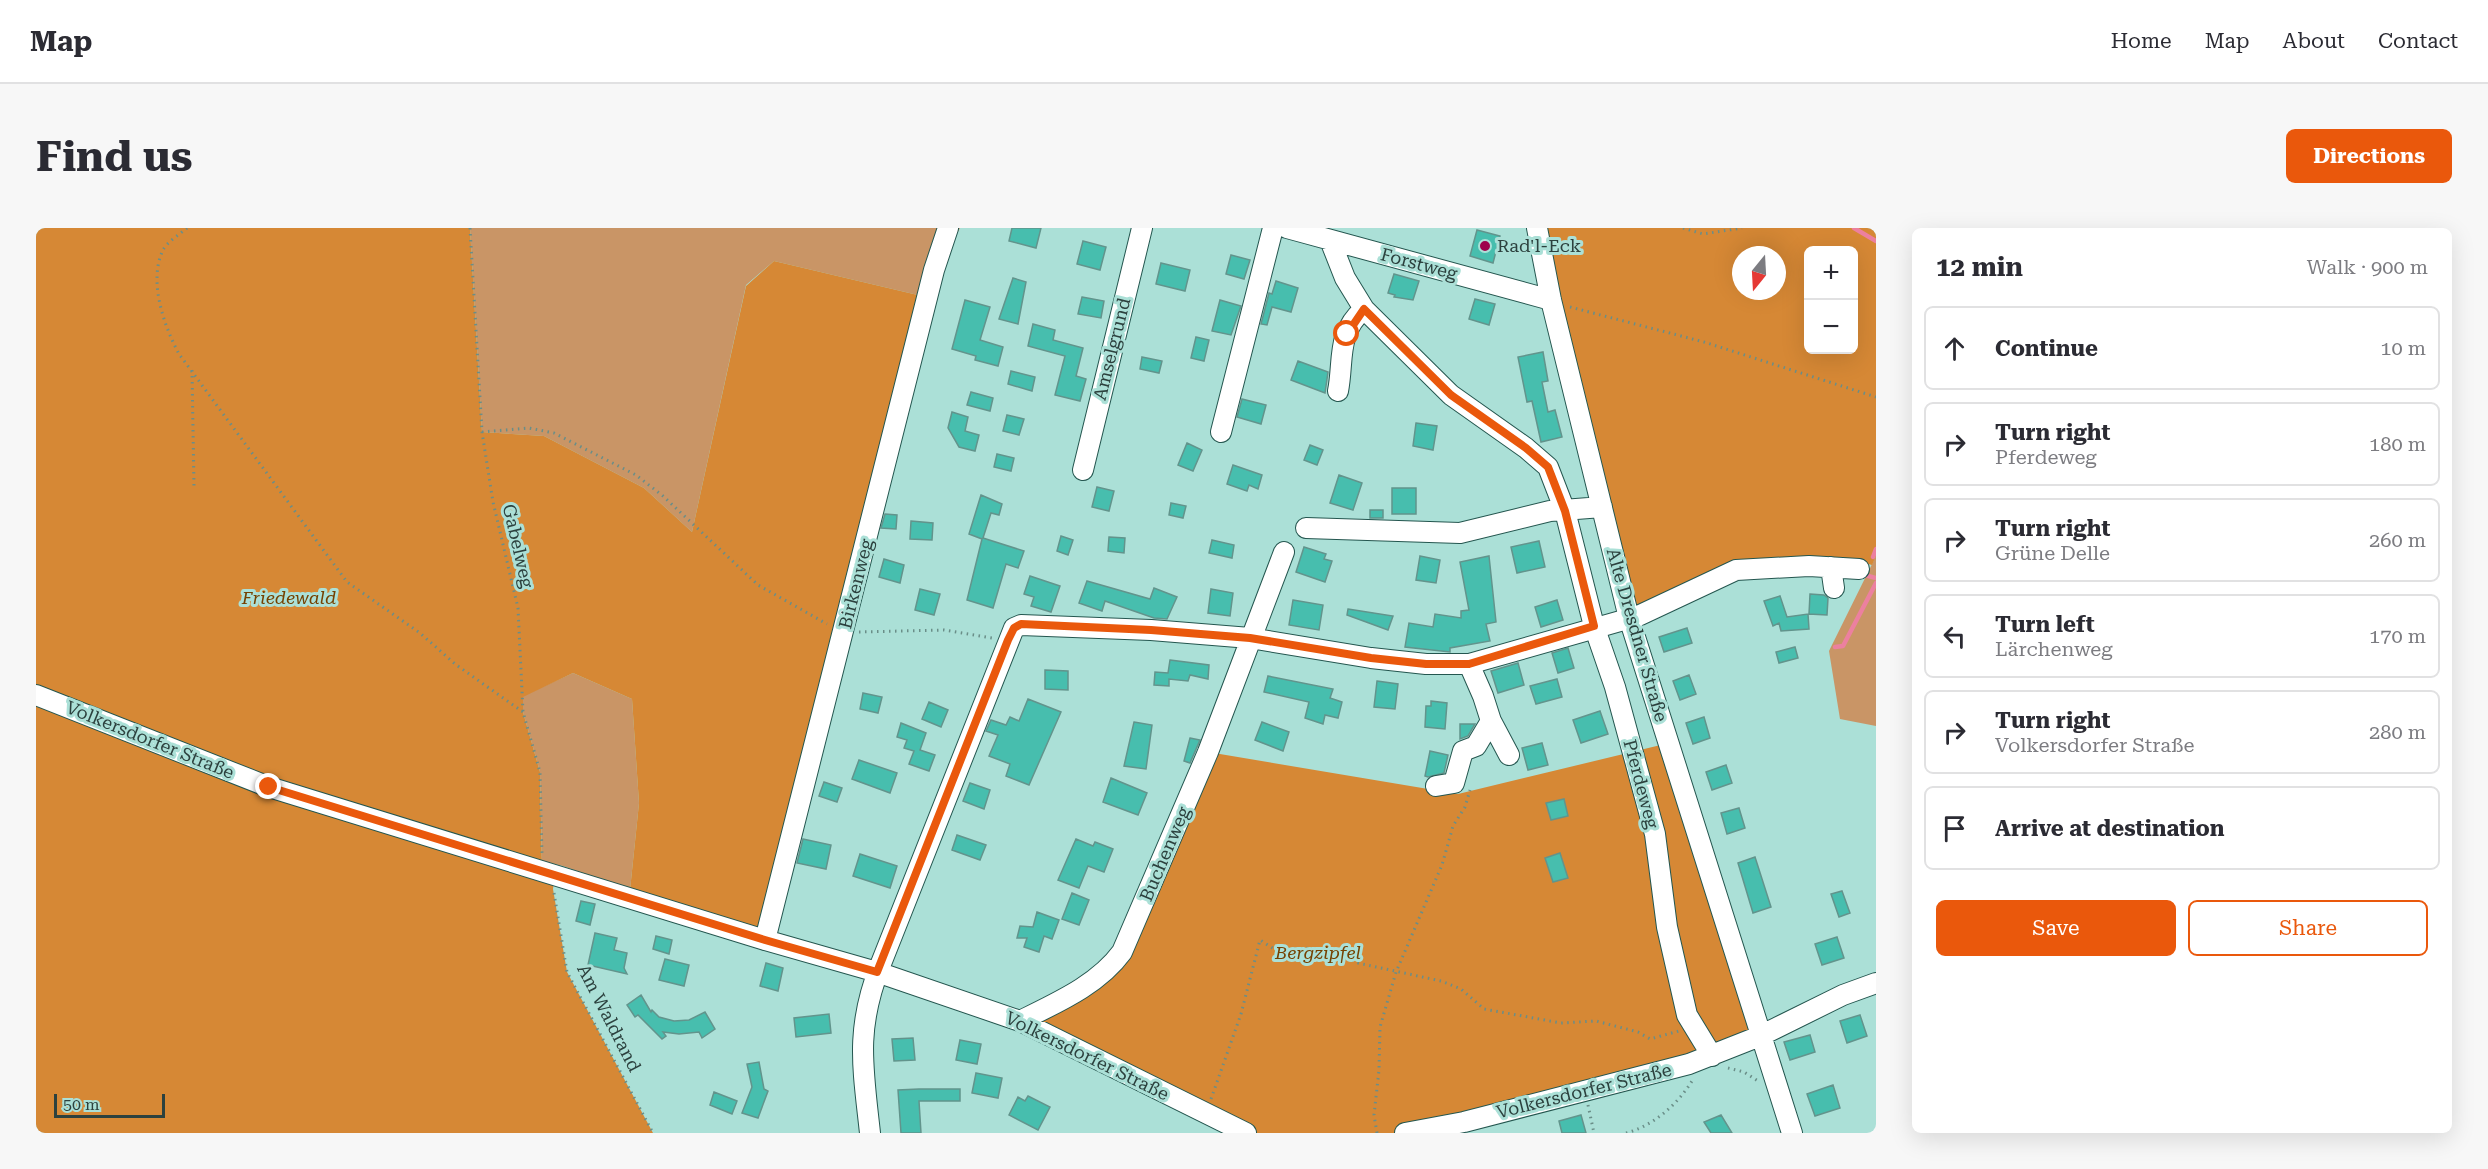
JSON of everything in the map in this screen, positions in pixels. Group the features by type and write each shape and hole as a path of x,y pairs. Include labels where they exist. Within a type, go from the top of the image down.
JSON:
{"street":[{"name":"Birkenweg","path":"765,940 934,270 948,228"},
{"name":"Amselgrund","path":"1083,470 1142,228"},
{"path":"1221,432 1273,228"},
{"name":"Forstweg","path":"1287,228 1551,300"},
{"name":"Alte Dresdner Straße","path":"1537,228 1551,300 1629,618 1792,1133"},
{"name":"Pferdeweg","path":"1330,240 1345,278 1364,309 1451,395 1526,448 1548,467 1565,511 1594,626 1615,687 1655,834 1667,927 1680,986 1692,1025 1717,1062"},
{"path":"1338,391 1342,347 1354,321 1364,309"},
{"path":"1306,528 1460,533 1550,512 1602,507"},
{"name":"Buchenweg","path":"1020,1021 1061,1000 1110,968 1122,952 1208,752 1284,552"},
{"path":"1831,567 1834,588"},
{"path":"870,1133 861,1054 863,1019 877,972 1011,634 1021,624 1151,630 1250,638 1371,658 1426,664 1469,664 1594,626 1629,618 1736,570 1831,567 1859,569"},
{"path":"1469,664 1491,721 1509,755"},
{"name":"Volkersdorfer Straße","path":"36,695 269,787 765,940 877,972 1020,1021 1246,1133"},
{"path":"1436,786 1454,783 1463,752 1476,746 1491,721"},
{"name":"Volkersdorfer Straße","path":"1405,1133 1493,1124 1585,1090 1668,1070 1717,1062 1760,1036 1844,995 1876,983"}],"path":[{"path":"187,228 163,249 157,273 166,330 179,354 192,368 347,582 420,633 455,664 523,712"},
{"name":"Gabelweg","path":"470,228 482,432 493,502 518,608 523,712 540,772 549,872"},
{"path":"1683,228 1703,234 1742,228"},
{"path":"1551,300 1593,314 1704,342 1876,397"},
{"path":"192,368 194,487"},
{"path":"482,432 541,429 554,433 636,475 663,496 758,585 843,633 944,630 1011,634"},
{"path":"1377,1133 1374,1115 1379,1070 1380,1027 1396,972 1442,865 1453,826 1465,807 1471,786"},
{"name":"Am Waldrand","path":"549,872 567,972 653,1133"},
{"path":"1208,1115 1241,1014 1260,940 1277,951 1305,948 1317,950 1451,985 1461,989 1484,1009 1532,1019 1561,1023 1596,1021 1638,1032 1650,1039 1670,1035 1692,1025"},
{"path":"1717,1062 1744,1072 1761,1084"},
{"path":"1626,1133 1645,1126 1671,1107 1694,1077"},
{"path":"1585,1090 1594,1133"}],"shaded area":[{"path":"470,228 960,228 922,296 774,261 746,285 692,532 644,488 544,436 482,432"},
{"path":"1876,556 1876,726 1840,719 1829,651"},
{"path":"573,673 632,699 639,803 630,890 563,866 542,861 540,772 523,712 523,696"}],"green space":[{"name":"Friedewald","path":"36,228 470,228 482,432 544,436 644,488 692,532 746,286 774,261 922,296 764,933 630,890 639,803 632,699 573,673 523,697 523,712 540,772 542,869 555,874 553,889 567,972 653,1133 36,1133"},
{"path":"1532,228 1876,228 1876,556 1872,565 1856,561 1734,564 1623,612"},
{"name":"Bergzipfel","path":"1669,743 1760,1036 1405,1133 1246,1133 1020,1021 1110,968 1208,752 1458,794"}],"building":[{"path":"1012,228 1041,228 1036,248 1009,241"},
{"name":"Rad'l-Eck","path":"1477,230 1500,236 1493,263 1470,256"},
{"path":"1083,241 1106,247 1100,270 1077,264"},
{"path":"1231,255 1250,260 1244,279 1226,274"},
{"path":"1161,263 1190,270 1185,291 1156,284"},
{"path":"1394,274 1419,281 1413,300 1394,297 1395,295 1388,293"},
{"path":"1013,278 1026,282 1018,324 999,319"},
{"path":"1276,281 1298,288 1291,312 1272,307 1267,325 1261,324 1269,293 1272,294"},
{"path":"1082,297 1104,301 1101,318 1078,314"},
{"path":"1475,299 1495,304 1489,325 1469,319"},
{"path":"965,300 990,307 980,340 1003,347 998,366 975,360 976,356 952,349"},
{"path":"1220,300 1241,306 1231,335 1212,331"},
{"path":"1033,324 1055,330 1053,340 1083,348 1076,376 1086,379 1080,401 1055,395 1065,356 1028,346"},
{"path":"1196,337 1209,340 1204,361 1191,358"},
{"path":"1543,352 1548,381 1542,382 1548,412 1555,410 1562,437 1541,442 1532,401 1527,402 1518,357"},
{"path":"1142,357 1162,361 1159,373 1140,369"},
{"path":"1298,361 1328,372 1325,393 1291,380"},
{"path":"1011,371 1035,377 1032,391 1008,384"},
{"path":"971,392 993,398 990,411 967,405"},
{"path":"1242,399 1266,405 1261,424 1237,417"},
{"path":"952,412 968,417 965,431 979,435 975,451 959,447 948,428"},
{"path":"1007,415 1024,419 1019,435 1003,431"},
{"path":"1416,423 1437,426 1433,450 1413,446"},
{"path":"1187,443 1202,450 1193,471 1178,465"},
{"path":"1310,445 1323,450 1317,465 1304,460"},
{"path":"997,454 1014,458 1011,471 994,467"},
{"path":"1233,465 1262,475 1258,489 1249,485 1247,491 1227,484"},
{"path":"1339,475 1362,483 1353,510 1330,503"},
{"path":"1097,487 1114,491 1109,511 1092,507"},
{"path":"1392,488 1416,488 1416,514 1392,514"},
{"path":"981,495 1002,504 999,515 991,513 983,538 1024,551 1018,568 1006,564 993,608 967,600 982,539 969,534"},
{"path":"1171,503 1186,506 1183,518 1169,515"},
{"path":"1370,510 1383,510 1383,518 1370,518"},
{"path":"885,514 897,515 896,529 881,528"},
{"path":"911,521 933,523 932,540 910,539"},
{"path":"1061,536 1073,540 1068,555 1057,551"},
{"path":"1109,537 1125,538 1124,553 1108,551"},
{"path":"1212,540 1234,545 1232,558 1209,553"},
{"path":"1539,541 1545,567 1517,573 1511,547"},
{"path":"1304,547 1326,554 1324,559 1332,561 1325,582 1296,572"},
{"path":"1420,556 1440,560 1436,583 1416,580"},
{"path":"1489,556 1496,622 1486,624 1490,641 1450,648 1450,652 1405,647 1409,623 1433,627 1435,614 1461,618 1461,611 1469,610 1460,562"},
{"path":"884,559 904,565 900,583 879,577"},
{"path":"1030,576 1060,586 1051,612 1031,606 1034,597 1024,594"},
{"path":"1087,581 1150,599 1154,588 1177,597 1167,619 1154,618 1105,601 1102,611 1079,603"},
{"path":"920,589 940,594 934,615 915,610"},
{"path":"1211,589 1233,593 1230,616 1208,613"},
{"path":"1810,594 1824,595 1828,598 1827,615 1809,614"},
{"path":"1780,596 1787,617 1808,614 1809,629 1781,631 1779,623 1773,626 1764,601"},
{"path":"1293,600 1323,605 1319,630 1289,625"},
{"path":"1557,600 1563,620 1541,627 1535,607"},
{"path":"1348,609 1393,616 1388,630 1347,615"},
{"path":"1687,628 1692,643 1664,652 1659,637"},
{"path":"1795,647 1798,658 1779,663 1776,652"},
{"path":"1568,648 1574,668 1558,673 1552,653"},
{"path":"1170,660 1209,665 1208,679 1190,675 1188,681 1169,679 1169,686 1154,685 1155,672 1168,673"},
{"path":"1518,663 1524,685 1498,693 1491,671"},
{"path":"1045,670 1068,671 1068,690 1045,689"},
{"path":"1689,675 1696,694 1680,700 1673,681"},
{"path":"1268,676 1333,689 1330,698 1342,702 1338,718 1325,715 1323,724 1305,718 1309,702 1264,692"},
{"path":"1557,679 1562,697 1536,704 1530,686"},
{"path":"1377,681 1398,684 1395,709 1374,707"},
{"path":"863,693 882,697 878,713 860,709"},
{"path":"1028,699 1061,712 1029,785 1006,776 1010,764 989,756 998,735 986,731 991,720 1006,725 1010,717 1019,721"},
{"path":"1431,701 1447,703 1445,729 1425,727 1426,706 1431,706"},
{"path":"929,702 948,710 941,727 922,719"},
{"path":"1600,711 1608,734 1581,743 1573,720"},
{"path":"1704,717 1710,738 1693,744 1686,723"},
{"path":"1134,722 1152,725 1146,769 1124,766"},
{"path":"1262,722 1289,732 1283,751 1255,740"},
{"path":"901,723 926,733 920,750 935,755 929,771 909,764 914,751 904,748 907,740 897,737"},
{"path":"1460,724 1475,724 1468,736 1460,739"},
{"path":"1190,738 1200,740 1190,763 1184,761"},
{"path":"1542,743 1548,765 1528,770 1522,748"},
{"path":"1430,751 1448,755 1444,773 1428,777 1425,776"},
{"path":"859,760 897,773 890,793 852,779"},
{"path":"1726,765 1732,783 1712,790 1706,772"},
{"path":"1111,778 1147,793 1138,815 1103,802"},
{"path":"824,782 842,788 837,802 819,796"},
{"path":"970,783 990,790 984,809 963,801"},
{"path":"1564,799 1568,816 1551,820 1546,803"},
{"path":"1739,808 1745,828 1727,834 1721,813"},
{"path":"957,835 986,845 980,860 952,850"},
{"path":"803,839 831,845 826,869 797,863"},
{"path":"1076,839 1093,846 1095,842 1113,849 1104,872 1088,866 1079,888 1058,880"},
{"path":"1560,853 1568,878 1553,882 1545,858"},
{"path":"860,854 897,866 890,888 853,876"},
{"path":"1755,857 1771,907 1753,913 1738,863"},
{"path":"1842,891 1850,913 1839,917 1831,894"},
{"path":"1072,893 1089,900 1079,925 1062,919"},
{"path":"581,901 595,904 590,925 576,921"},
{"path":"1037,912 1059,920 1052,939 1044,936 1039,952 1024,947 1027,938 1017,938 1020,926 1033,927"},
{"path":"595,933 617,938 614,950 627,953 624,968 627,974 588,965"},
{"path":"656,936 672,940 669,954 653,949"},
{"path":"1837,937 1844,958 1822,965 1815,944"},
{"path":"665,959 689,965 684,986 659,980"},
{"path":"766,963 783,968 778,991 760,986"},
{"path":"641,995 651,1012 652,1010 659,1017 674,1021 689,1020 705,1012 715,1029 702,1038 699,1032 679,1034 663,1032 666,1036 662,1039 638,1015 635,1017 627,1005"},
{"path":"829,1014 831,1033 796,1037 794,1018"},
{"path":"1860,1015 1867,1036 1847,1043 1840,1021"},
{"path":"1810,1035 1815,1052 1790,1060 1784,1042"},
{"path":"913,1038 915,1060 894,1061 892,1039"},
{"path":"960,1040 981,1044 977,1064 956,1060"},
{"path":"759,1062 764,1089 768,1091 758,1118 742,1113 752,1087 747,1064"},
{"path":"976,1073 1002,1078 998,1098 972,1093"},
{"path":"1833,1085 1840,1108 1815,1116 1807,1094"},
{"path":"960,1089 960,1101 919,1101 921,1133 901,1133 898,1090"},
{"path":"714,1092 737,1101 732,1114 710,1105"},
{"path":"1028,1096 1050,1107 1038,1130 1009,1115 1018,1097 1025,1101"},
{"path":"1581,1115 1586,1133 1562,1133 1559,1121"},
{"path":"1721,1115 1732,1133 1711,1133 1704,1122"}],"waterway":[{"path":"1854,228 1876,241"},
{"path":"1873,557 1876,549"},
{"path":"1861,574 1876,578"},
{"path":"1835,647 1843,646 1876,583"}],"place":[{"name":"Rad'l-Eck","path":"1485,246"}],"route":[{"path":"269,787 542,869 765,940 877,972 1008,640 1014,628 1021,624 1151,630 1250,638 1371,658 1426,664 1469,664 1594,626 1565,511 1548,467 1526,448 1451,395 1364,309 1347,334"}]}
